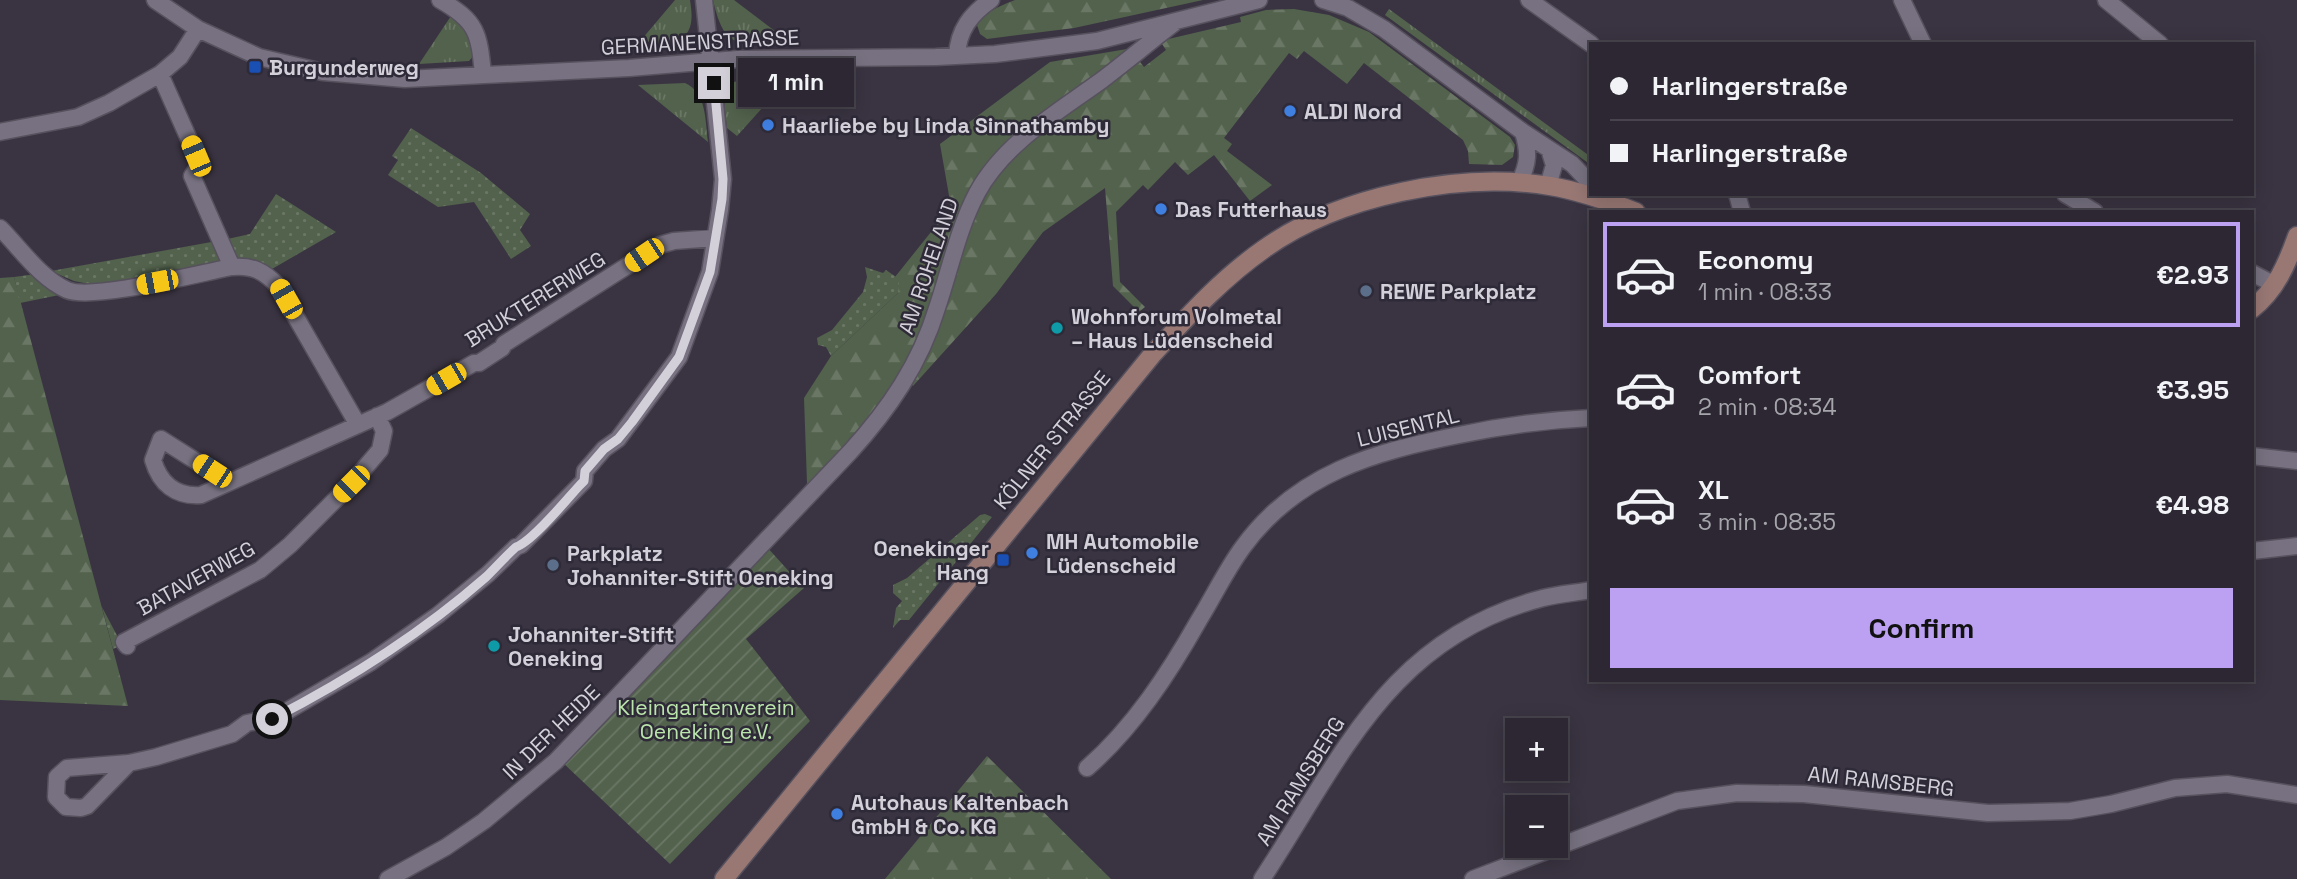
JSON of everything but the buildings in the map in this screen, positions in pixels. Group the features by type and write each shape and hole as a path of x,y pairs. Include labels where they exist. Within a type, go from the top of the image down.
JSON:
{"main road":[{"name":"KÖLNER STRASSE","path":"724,879 1130,381 1220,283 1280,239 1311,222 1355,203 1392,194 1443,186 1519,183 1589,194"},
{"name":"KÖLNER STRASSE","path":"1601,197 1631,210"},
{"path":"2254,307 2281,276 2297,236"}],"street":[{"name":"GERMANENSTRASSE","path":"155,0 198,29 259,57 323,72 405,79 792,57 881,58 995,54 1097,41 1259,0"},
{"path":"440,0 460,12 472,24 478,40 483,74"},
{"path":"129,763 229,735 247,723 272,719 371,663 432,619 521,545 584,481 585,471 604,449 625,431 679,357 710,272 723,179 704,0"},
{"path":"957,56 958,41 968,20 991,0"},
{"path":"1323,0 1348,8 1384,29 1523,132 1572,164 1589,182"},
{"path":"1529,0 1589,43"},
{"path":"1902,0 1922,42"},
{"path":"2106,0 2158,42"},
{"name":"AM ROHELAND","path":"808,496 868,433 907,379 937,310 971,206 995,167 1034,129 1177,21"},
{"path":"0,132 78,117 109,103 160,74 180,57 198,29"},
{"path":"160,74 200,164 192,176 232,267"},
{"path":"1519,183 1527,167 1529,152 1523,132"},
{"path":"1549,149 1554,164 1549,186"},
{"path":"2068,196 2092,210"},
{"path":"0,228 40,270 66,289 80,293 114,290 232,267 258,269 278,286 358,425"},
{"name":"BRUKTERERWEG","path":"229,482 161,439 153,460 161,478 172,489 191,496 201,495 377,416 474,363 479,363 504,344 660,245 674,241 715,238"},
{"path":"2254,274 2275,285"},
{"name":"BATAVERWEG","path":"127,646 124,642 260,570 290,545 351,484 380,450 384,431 377,416"},
{"name":"LUISENTAL","path":"1087,768 1145,705 1242,548 1259,526 1298,492 1362,459 1413,444 1481,430 1589,418"},
{"path":"2254,456 2297,461"},
{"name":"IN DER HEIDE","path":"388,879 446,847 484,821 556,761 808,496"},
{"path":"2254,551 2297,547"},
{"name":"AM RAMSBERG","path":"1262,879 1366,716 1405,674 1452,638 1507,610 1544,598 1589,590"},
{"name":"AM RAMSBERG","path":"1473,879 1677,801 1737,793 1804,794 1988,813 2070,811 2175,788 2227,784 2297,795"}],"green space":[{"path":"675,0 690,0 691,24 683,39 678,44 636,46"},
{"path":"713,0 734,0 788,41 737,42 723,29"},
{"path":"1015,0 1203,0 1074,28 987,39 980,34 977,25 984,16"},
{"path":"1294,9 1329,15 1369,32 1510,137 1515,145 1513,157 1502,165 1469,164 1468,151 1463,140 1364,63 1347,84 1304,51 1297,59 1289,53 1224,138 1232,144 1227,151 1272,185 1250,201 1214,155 1188,175 1175,162 1148,190 1143,185 1116,212 1120,282 1145,307 1139,312 1113,286 1105,188 1043,232 996,294 913,386 909,381 979,196 1009,156 1137,58 1144,67 1166,50 1160,41 1241,22 1240,17 1266,10"},
{"path":"1389,9 1589,156 1589,164 1385,15"},
{"path":"453,13 461,20 475,54 469,61 419,64"},
{"path":"1129,50 1003,152 904,375 805,494 807,483 804,398 831,356 898,293 895,277 951,207 940,144 1050,62"},
{"path":"789,78 737,136 727,128 725,94 731,84 744,80 766,79 767,82"},
{"path":"685,83 701,100 708,142 638,85"},
{"path":"411,128 481,173 530,214 520,230 531,246 511,259 474,202 438,207 388,175 398,160 392,156"},
{"path":"276,194 336,232 272,269 253,260 232,261 223,240 250,234"},
{"path":"217,241 226,262 114,285 99,286 74,281 51,271"},
{"path":"865,267 883,273 886,270 899,279 898,293 831,356 826,347 818,345 817,338 832,330 863,292 867,277"},
{"path":"36,274 69,293 20,303 14,277"},
{"path":"14,277 128,706 0,700 0,278"},
{"path":"980,515 992,517 909,620 900,620 893,628 896,608 902,601 893,593 893,585 907,578"},
{"name":"Kleingartenverein Oeneking e.V.","path":"766,546 804,588 746,639 810,721 670,864 561,761"},
{"path":"102,607 122,645 113,649"},
{"path":"987,756 1111,879 885,879"}],"place":[{"name":"Burgunderweg","path":"255,67"},
{"name":"ALDI Nord","path":"1290,111"},
{"name":"Haarliebe by Linda Sinnathamby","path":"768,125"},
{"name":"Das Futterhaus","path":"1161,209"},
{"name":"REWE Parkplatz","path":"1366,291"},
{"name":"Wohnforum Volmetal – Haus Lüdenscheid","path":"1057,328"},
{"name":"MH Automobile Lüdenscheid","path":"1032,553"},
{"name":"Oenekinger Hang","path":"1003,560"},
{"name":"Parkplatz Johanniter-Stift Oeneking","path":"553,565"},
{"name":"Johanniter-Stift Oeneking","path":"494,646"},
{"name":"Autohaus Kaltenbach GmbH & Co. KG","path":"837,814"}],"route":[{"path":"272,719 371,663 438,615 488,574 537,530 584,481 585,471 604,449 618,439 652,396 679,357 710,272 723,179 714,83"}]}
